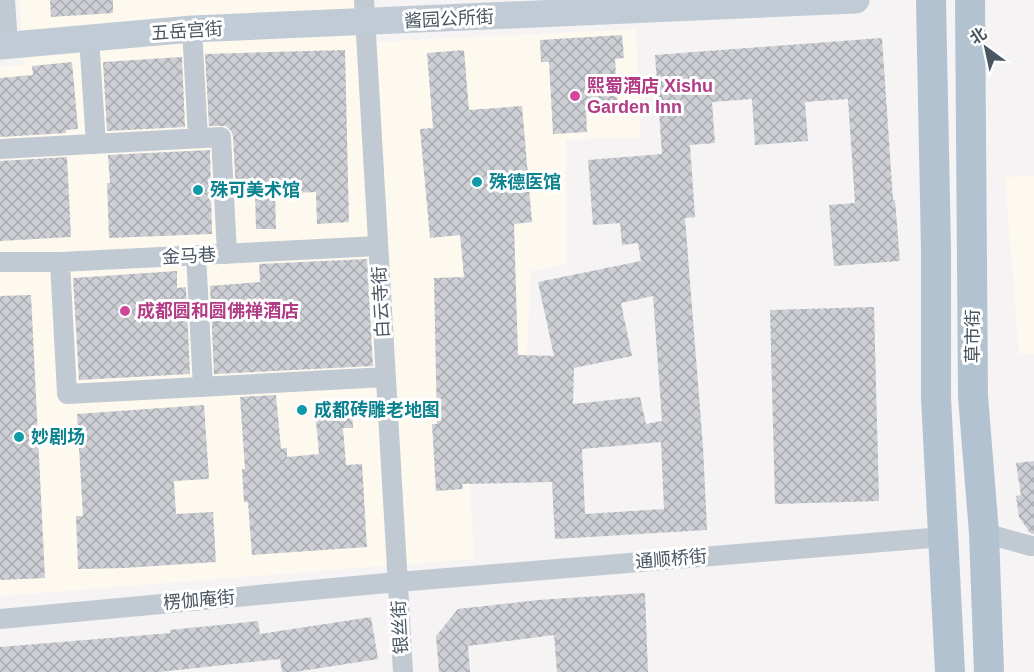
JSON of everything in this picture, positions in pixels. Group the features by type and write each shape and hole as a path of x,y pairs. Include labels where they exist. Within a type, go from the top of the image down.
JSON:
{"main road":[{"name":"草市街","path":"931,0 936,250 936,397 950,672"},
{"name":"草市街","path":"970,0 973,396 984,533 989,672"}],"street":[{"path":"4,46 5,0"},
{"name":"酱园公所街","path":"365,11 856,0"},
{"name":"五岳宫街","path":"4,46 365,11"},
{"name":"白云寺街","path":"365,11 398,582"},
{"path":"192,29 198,138"},
{"path":"89,38 96,144"},
{"path":"0,149 221,137 227,254"},
{"name":"金马巷","path":"0,262 60,262 378,246"},
{"path":"196,255 203,387"},
{"path":"60,262 67,394 386,377"},
{"path":"984,533 1034,546"},
{"name":"通顺桥街","path":"398,582 943,537"},
{"name":"楞伽庵街","path":"0,619 398,582"},
{"name":"银丝街","path":"398,582 403,672"}],"shaded area":[{"path":"19,0 354,0 357,43 636,29 640,137 566,140 566,264 531,271 524,411 466,419 474,559 0,596 0,67 24,65"},
{"path":"1034,176 1034,353 1019,354 1005,177"}],"building":[{"path":"50,0 113,0 113,13 51,17"},
{"path":"622,35 624,58 615,59 618,108 586,110 587,132 553,134 549,62 541,62 540,40"},
{"path":"882,38 893,200 895,200 900,261 834,266 829,205 855,203 848,99 805,102 808,141 755,145 752,99 712,102 715,143 690,145 695,217 685,218 703,447 707,530 555,539 552,482 462,484 463,489 436,491 432,424 437,424 434,278 464,277 460,235 430,238 420,129 433,128 427,53 464,50 469,110 522,106 532,222 514,224 518,355 554,356 538,282 641,261 638,243 622,245 620,223 593,225 588,160 662,154 655,55","holes":["653,296 662,421 646,424 640,397 573,404 574,368 632,356 621,303","661,442 664,509 585,514 582,449"]},
{"path":"345,50 349,222 317,224 316,192 275,194 276,229 256,229 255,192 236,192 231,131 226,126 209,126 205,54"},
{"path":"182,57 185,127 107,131 103,62"},
{"path":"72,62 78,129 66,130 66,133 0,137 0,78 33,75 32,66"},
{"path":"210,150 212,234 109,238 108,155"},
{"path":"67,157 71,237 0,241 0,161"},
{"path":"367,259 373,366 214,374 210,286 260,282 259,264"},
{"path":"177,271 177,288 186,287 190,374 79,380 73,278"},
{"name":"妙剧场","path":"31,295 45,578 0,580 0,296"},
{"path":"874,307 879,501 775,504 770,310"},
{"path":"276,395 281,449 287,448 287,457 319,454 315,410 352,407 353,428 343,428 346,465 362,464 367,547 252,555 248,502 244,502 242,469 245,469 240,397"},
{"path":"204,405 209,479 174,481 176,514 213,512 216,562 78,569 76,516 83,516 77,414"},
{"path":"1034,461 1033,534 1019,517 1016,496 1021,495 1016,463"},
{"path":"645,593 648,672 557,672 554,635 468,646 470,672 439,672 436,636 458,609 538,600"},
{"path":"371,617 378,659 295,672 282,672 280,659 159,672 0,672 0,647 171,633 170,630 258,621 260,634"}],"place":[{"name":"熙蜀酒店 Xishu Garden Inn","path":"575,96"},
{"name":"殊德医馆","path":"477,182"},
{"name":"殊可美术馆","path":"198,190"},
{"name":"成都圆和圆佛禅酒店","path":"125,311"},
{"name":"成都砖雕老地图","path":"302,410"},
{"name":"妙剧场","path":"19,437"}]}
